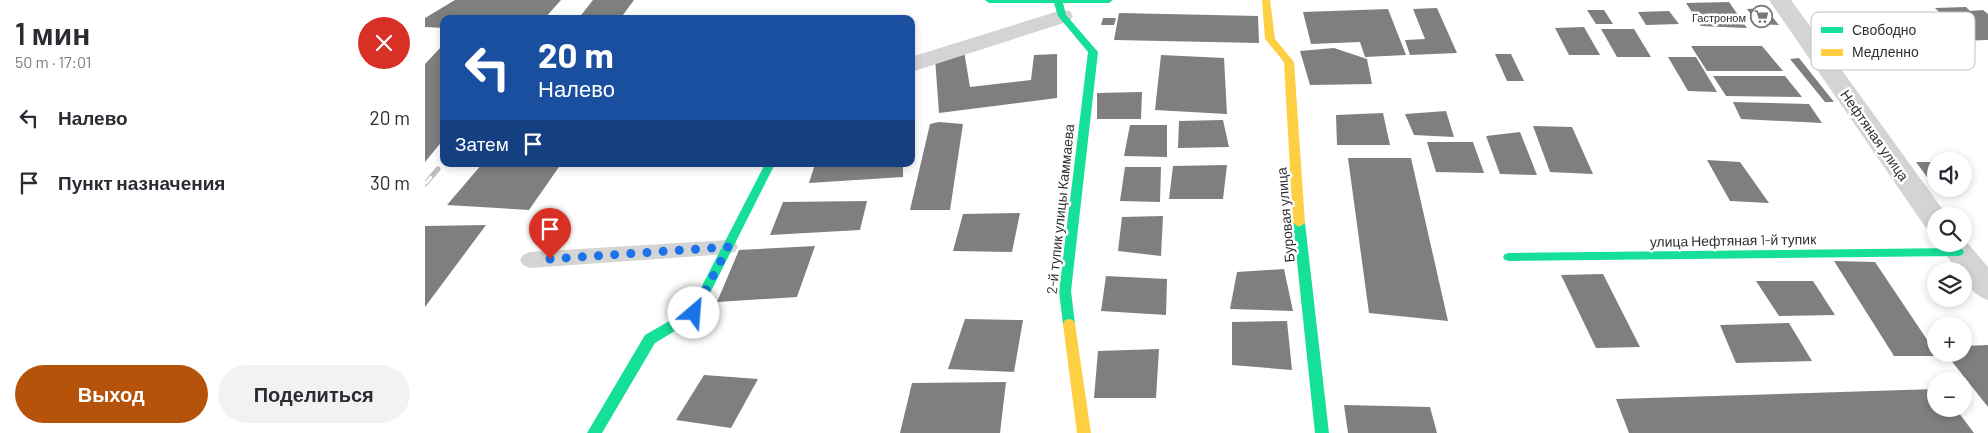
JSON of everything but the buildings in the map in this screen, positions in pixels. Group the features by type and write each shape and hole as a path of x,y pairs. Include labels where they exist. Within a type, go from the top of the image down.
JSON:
{"street":[{"path":"990,0 1060,8"},
{"path":"915,63 1060,8 1109,0"},
{"name":"Буровая улица","path":"1266,0 1270,39 1289,62 1298,215 1322,433"},
{"name":"Нефтяная улица","path":"1780,0 1811,44"},
{"name":"2-й тупик улицы Каммаева","path":"1060,8 1093,52 1065,291 1084,433"},
{"name":"Нефтяная улица","path":"1829,70 1927,208"},
{"path":"594,433 649,339 694,313 768,167"},
{"name":"улица Нефтяная 1-й тупик","path":"1509,257 1927,249"},
{"path":"1958,252 1988,288"}],"lane":[{"path":"530,260 728,247"}],"railway":[{"path":"425,184 438,169"}],"traffic: fast":[{"path":"989,0 1109,0"},
{"path":"1058,0 1062,16 1093,52 1065,291 1069,324"},
{"path":"594,433 650,339 694,313 768,167"},
{"path":"1299,223 1322,433"},
{"path":"1509,257 1958,252"}],"traffic: slow":[{"path":"1266,0 1270,39 1289,62 1299,223"},
{"path":"1069,324 1084,433"}],"place":[{"name":"Гастроном","path":"1762,17"}],"route":[{"path":"550,259 728,247 694,313"}]}
